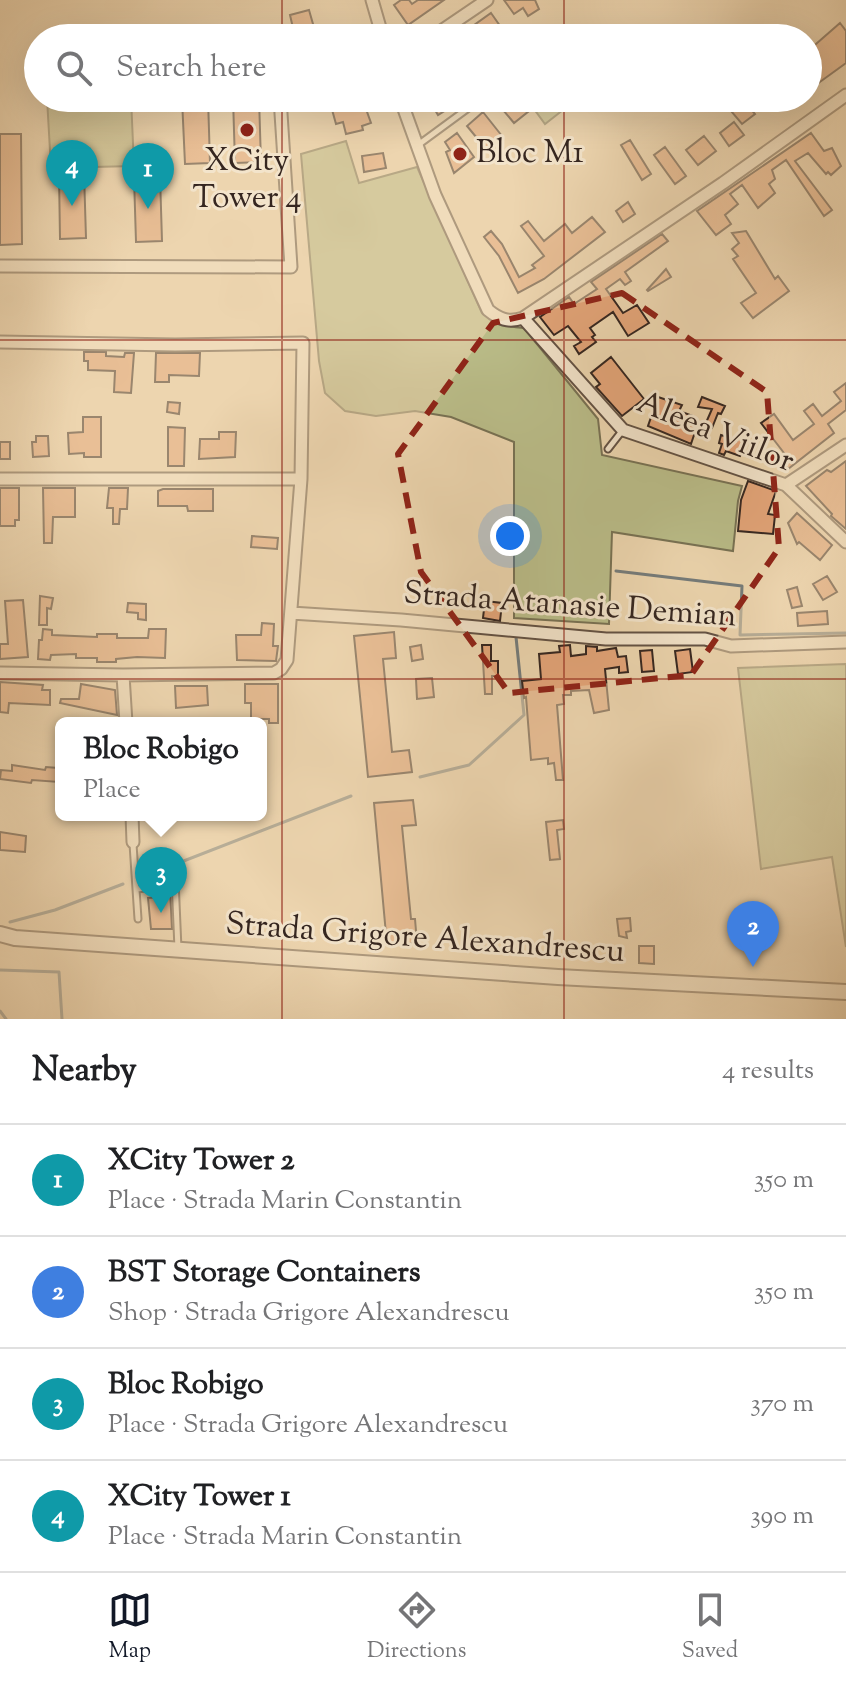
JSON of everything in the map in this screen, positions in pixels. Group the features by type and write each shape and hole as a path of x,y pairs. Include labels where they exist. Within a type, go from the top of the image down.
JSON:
{"street":[{"path":"372,0 379,24"},
{"path":"452,24 485,0"},
{"path":"405,112 416,146 488,310 505,320 523,318 723,183 846,95"},
{"path":"0,266 291,267 281,112"},
{"name":"Aleea Viilor","path":"523,318 623,430 786,485 846,542"},
{"path":"0,342 175,345 303,343 301,479 285,665 274,673 0,673"},
{"path":"786,485 846,445"},
{"path":"0,479 301,479"},
{"name":"Strada Atanasie Demian","path":"291,613 606,639 705,639 731,646 846,642"},
{"path":"123,675 126,717"},
{"path":"132,821 133,842"},
{"name":"Strada Grigore Alexandrescu","path":"0,934 15,938 558,977 846,992"}],"lane":[{"path":"416,146 463,112"},
{"path":"608,449 623,430"},
{"path":"133,842 138,919"},
{"path":"175,879 178,950"},
{"path":"137,889 164,886"}],"highlighted area":[{"path":"622,293 767,392 779,548 691,675 509,693 421,572 398,454 493,323"}],"green space":[{"path":"48,112 132,112 134,166 51,168"},
{"path":"536,112 560,112 545,124"},
{"path":"346,141 359,183 417,167 482,313 502,324 524,328 598,419 602,455 742,486 733,551 612,532 609,624 514,618 514,442 451,417 415,411 376,416 345,411 325,393 319,361 301,154"},
{"path":"846,664 846,947 832,857 761,869 738,668"}],"building":[{"path":"401,0 409,0 412,4 418,0 444,0 409,24 394,5"},
{"path":"504,0 535,0 539,9 528,16 523,8 514,14"},
{"path":"309,10 313,24 292,24 290,15"},
{"path":"491,13 499,24 476,24"},
{"path":"840,23 846,31 846,63 822,80 822,39"},
{"path":"183,112 208,112 210,163 185,164"},
{"name":"XCity Tower 4","path":"233,112 259,112 261,162 235,163"},
{"path":"333,112 367,112 371,123 362,126 363,130 346,134 343,122 336,124"},
{"path":"483,112 502,136 486,149 467,126"},
{"path":"505,112 528,112 514,123"},
{"path":"732,112 753,112 755,114 742,124"},
{"path":"734,122 744,135 729,146 720,133"},
{"name":"Bloc M1","path":"457,133 474,157 454,173 446,152 450,150 445,142"},
{"path":"811,133 824,151 832,148 841,166 831,175 826,174 808,153 795,161 832,210 824,216 786,160 772,170 775,179 769,184 775,193 758,208 742,185 730,194 738,204 725,215 731,224 716,235 697,211"},
{"path":"0,134 21,134 22,244 0,245"},
{"path":"704,136 716,151 698,165 686,150"},
{"path":"630,140 651,174 642,180 621,145"},
{"path":"665,147 686,176 675,184 654,155"},
{"path":"383,153 386,168 364,172 362,156"},
{"path":"84,173 86,238 60,239 59,174"},
{"path":"160,176 162,241 136,242 134,177"},
{"path":"628,202 635,214 623,222 616,211"},
{"path":"592,217 605,232 544,279 518,293 499,256 484,237 491,231 502,244 519,277 535,268 532,265 544,256 521,226 528,221 544,241 565,224 572,233"},
{"path":"746,231 775,279 778,276 789,291 753,318 741,303 756,293 733,259 738,256 732,249 739,243 732,233"},
{"path":"662,234 668,241 625,272 631,281 625,285 620,279 606,289 623,313 637,305 649,323 628,336 613,312 590,328 596,342 579,354 574,346 581,342 568,326 554,335 540,317 569,297 574,304 597,289 591,282"},
{"path":"666,269 671,277 648,291 647,290"},
{"path":"84,352 106,352 106,356 124,357 125,353 134,353 131,393 114,392 115,371 88,370"},
{"path":"156,353 200,353 199,376 169,375 169,382 155,382"},
{"path":"611,357 644,399 622,416 596,387 600,384 591,373"},
{"path":"846,383 846,410 828,424 834,433 788,469 779,457 784,453 761,423 774,414 793,440 814,424 804,411 813,404 822,416 841,401 834,392"},
{"path":"658,397 682,405 679,411 693,416 690,424 697,426 691,444 648,426"},
{"path":"702,397 725,406 721,414 718,413 712,428 705,425 712,409 698,407"},
{"path":"168,402 180,403 179,414 167,412"},
{"path":"83,417 101,417 101,457 69,454 68,433 83,432"},
{"path":"168,427 185,428 184,466 168,466"},
{"path":"219,432 236,432 235,457 199,459 200,439 219,439"},
{"path":"721,435 731,441 737,441 739,437 749,441 740,456 726,451 724,455 719,453"},
{"path":"36,436 48,436 49,456 33,457 32,442 36,442"},
{"path":"0,442 10,442 10,459 0,459"},
{"path":"846,461 846,529 806,486 827,470 831,472"},
{"path":"748,481 776,491 768,514 775,515 773,534 738,531 741,500"},
{"path":"0,488 19,488 19,520 15,520 15,526 0,526"},
{"path":"43,488 75,488 75,517 53,517 52,543 44,543"},
{"path":"109,488 128,488 127,509 120,509 119,524 113,524 113,508 107,508"},
{"path":"213,489 213,511 188,511 187,506 158,506 158,491"},
{"path":"797,513 832,545 820,560 799,542 797,544 788,523"},
{"path":"252,536 278,538 277,549 251,547"},
{"path":"827,576 837,592 823,600 813,584"},
{"path":"797,587 802,606 792,608 787,590"},
{"path":"40,596 53,598 51,609 47,608 47,625 39,625"},
{"path":"23,600 28,657 0,659 0,644 8,644 5,601"},
{"path":"485,601 502,603 500,621 483,618"},
{"path":"128,603 146,604 146,620 138,619 138,613 127,612"},
{"path":"827,611 828,624 798,626 797,613"},
{"path":"262,623 274,624 273,646 278,646 276,661 237,660 236,635 261,635"},
{"path":"43,629 52,630 52,635 97,637 97,634 117,634 117,638 148,638 149,629 166,629 165,658 137,657 97,662 97,658 76,658 76,654 51,655 50,660 38,659"},
{"path":"394,632 396,658 383,659 392,752 409,750 412,772 368,777 354,636"},
{"path":"421,645 423,659 412,661 410,647"},
{"path":"482,645 491,645 491,661 498,661 498,676 492,676 492,694 485,694"},
{"path":"570,645 571,656 586,654 586,646 597,647 597,651 616,648 618,657 626,656 628,672 619,673 619,667 605,669 609,710 594,713 589,690 571,691 571,695 563,695 564,704 557,705 563,780 556,780 554,763 548,764 548,758 531,760 522,681 541,679 539,654 560,652 559,646"},
{"path":"690,649 693,672 678,674 675,651"},
{"path":"652,650 654,671 642,672 640,651"},
{"path":"432,678 434,697 417,699 416,679"},
{"path":"0,682 43,685 42,690 50,690 50,705 9,703 8,713 0,712"},
{"path":"81,684 115,690 117,715 60,703 61,699 79,699"},
{"path":"245,684 278,684 278,723 269,723 267,717 251,717 251,703 245,703"},
{"path":"175,686 207,686 208,705 176,708"},
{"path":"12,765 45,770 46,767 55,768 55,782 32,780 31,783 0,779 1,770 12,771"},
{"path":"413,800 416,825 402,826 411,919 415,919 417,943 387,945 374,803"},
{"path":"563,820 564,829 557,830 560,859 550,860 546,822"},
{"path":"0,832 26,836 25,852 0,850"},
{"path":"170,890 172,929 151,929 148,898 160,897 160,892"},
{"path":"630,918 631,931 626,932 627,938 619,936 617,919"},
{"path":"639,946 654,946 654,964 639,963"}],"waterway":[{"path":"616,571 742,586 740,635 846,633"},
{"path":"420,777 469,765 524,715 516,637"},
{"path":"145,876 351,796"},
{"path":"10,922 55,910 123,884"},
{"path":"0,970 59,972 62,1019"},
{"path":"0,1011 6,1019"}],"place":[{"name":"XCity Tower 4","path":"247,130"},
{"name":"Bloc M1","path":"460,154"},
{"name":"XCity Tower 1","path":"72,206"},
{"name":"XCity Tower 2","path":"148,209"},
{"name":"Bloc Robigo","path":"161,913"},
{"name":"BST Storage Containers","path":"753,967"}]}
